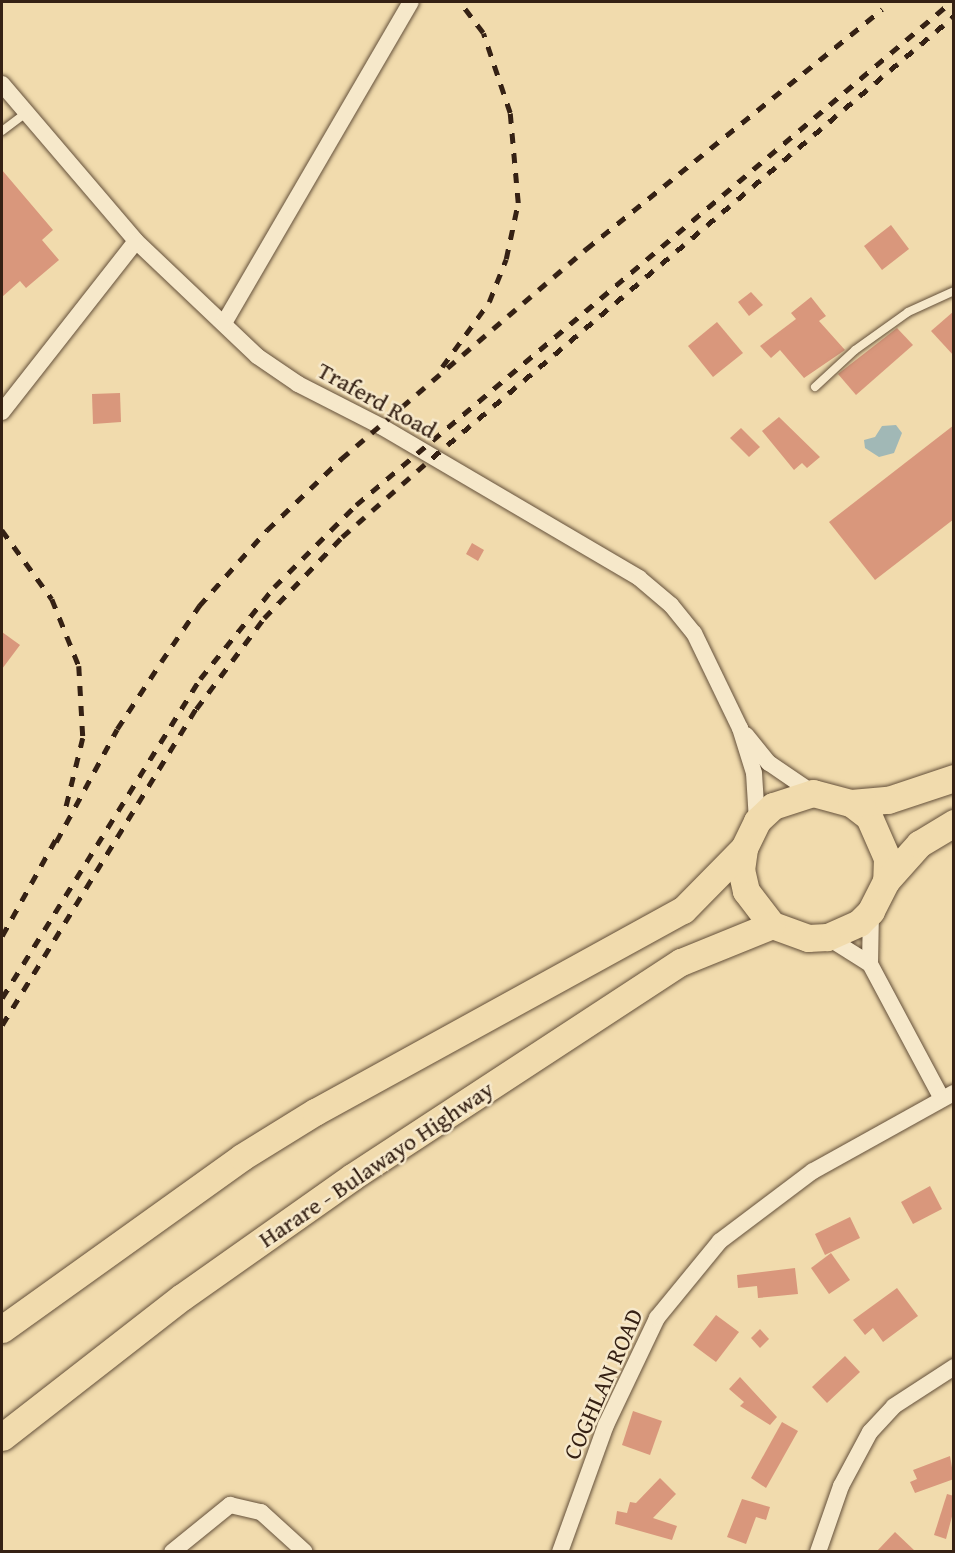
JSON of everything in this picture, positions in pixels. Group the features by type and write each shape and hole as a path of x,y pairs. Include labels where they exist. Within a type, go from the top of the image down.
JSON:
{"highway":[{"path":"2,1329 242,1157 315,1112 683,910 744,848 757,821 773,806 813,793 851,803 920,792 954,778"},
{"path":"851,803 869,818 881,837 887,858 886,881"},
{"path":"744,848 746,891 772,925 808,938 827,937 859,923 871,911 886,881 919,844 954,823"},
{"name":"Harare - Bulawayo Highway","path":"2,1437 182,1297 352,1177 681,962 772,925"}],"street":[{"path":"224,323 411,2"},
{"name":"Traferd Road","path":"2,84 136,241 257,356 298,384 382,427 639,578 671,605 694,633 740,728 754,773 757,821"},
{"path":"2,412 136,241"},
{"name":"Traferd Road","path":"740,728 769,763 813,793"},
{"path":"870,964 871,911"},
{"path":"827,937 870,964 948,1096"},
{"name":"COGHLAN ROAD","path":"560,1551 606,1425 657,1318 720,1242 813,1171 948,1096"},
{"path":"818,1551 841,1486 870,1432 894,1406 954,1367"},
{"path":"172,1551 230,1505 261,1512 305,1551"}],"lane":[{"path":"2,131 26,113"},
{"path":"815,387 855,350 908,312 954,291"}],"water":[{"path":"896,425 902,433 894,453 879,457 865,448 864,440 875,437 882,426"}],"building":[{"path":"2,170 53,230 42,240 59,260 26,288 20,281 2,297"},
{"path":"891,225 909,249 882,270 864,246"},
{"path":"751,292 763,305 749,316 738,302"},
{"path":"811,297 826,316 819,321 845,350 804,378 780,350 771,358 760,346 796,319 791,313"},
{"path":"954,311 954,356 931,331"},
{"path":"717,322 743,353 713,377 688,346"},
{"path":"897,328 913,345 856,395 838,374"},
{"path":"120,393 121,422 93,424 92,394"},
{"path":"779,417 820,457 807,468 802,463 794,470 762,431"},
{"path":"954,425 954,519 875,580 829,522"},
{"path":"741,428 760,447 749,457 730,438"},
{"path":"472,543 484,550 478,561 466,554"},
{"path":"2,632 20,645 2,669"},
{"path":"930,1186 942,1209 913,1224 901,1202"},
{"path":"850,1217 860,1238 825,1255 815,1234"},
{"path":"831,1253 850,1280 829,1294 811,1268"},
{"path":"795,1268 798,1294 758,1298 757,1286 738,1288 737,1275"},
{"path":"897,1288 918,1316 883,1342 873,1328 865,1335 853,1320"},
{"path":"716,1315 739,1332 716,1362 693,1345"},
{"path":"760,1329 769,1339 760,1348 751,1338"},
{"path":"845,1356 860,1372 827,1403 812,1387"},
{"path":"740,1377 777,1417 770,1425 740,1406 744,1402 729,1389"},
{"path":"633,1411 662,1421 650,1455 622,1445"},
{"path":"782,1422 798,1431 766,1488 751,1478"},
{"path":"950,1456 954,1479 915,1493 910,1482 917,1479 913,1470"},
{"path":"660,1478 676,1494 653,1518 677,1526 672,1540 615,1524 617,1511 627,1513 630,1502 636,1503"},
{"path":"947,1494 954,1496 954,1509 946,1539 934,1535"},
{"path":"742,1499 770,1507 766,1520 756,1517 746,1544 727,1537"},
{"path":"895,1532 915,1551 877,1551"}],"railway":[{"path":"442,367 489,302 506,259 518,203 510,113 483,33 460,2"},
{"path":"2,998 200,679 274,587 356,505 951,2"},
{"path":"56,842 117,729 161,662 199,606 267,530 341,459 586,249 882,9"},
{"path":"2,1025 196,709 264,618 342,537 432,458 954,16"},
{"path":"2,530 52,599 79,666 83,738 65,812"},
{"path":"2,936 58,835"}]}
